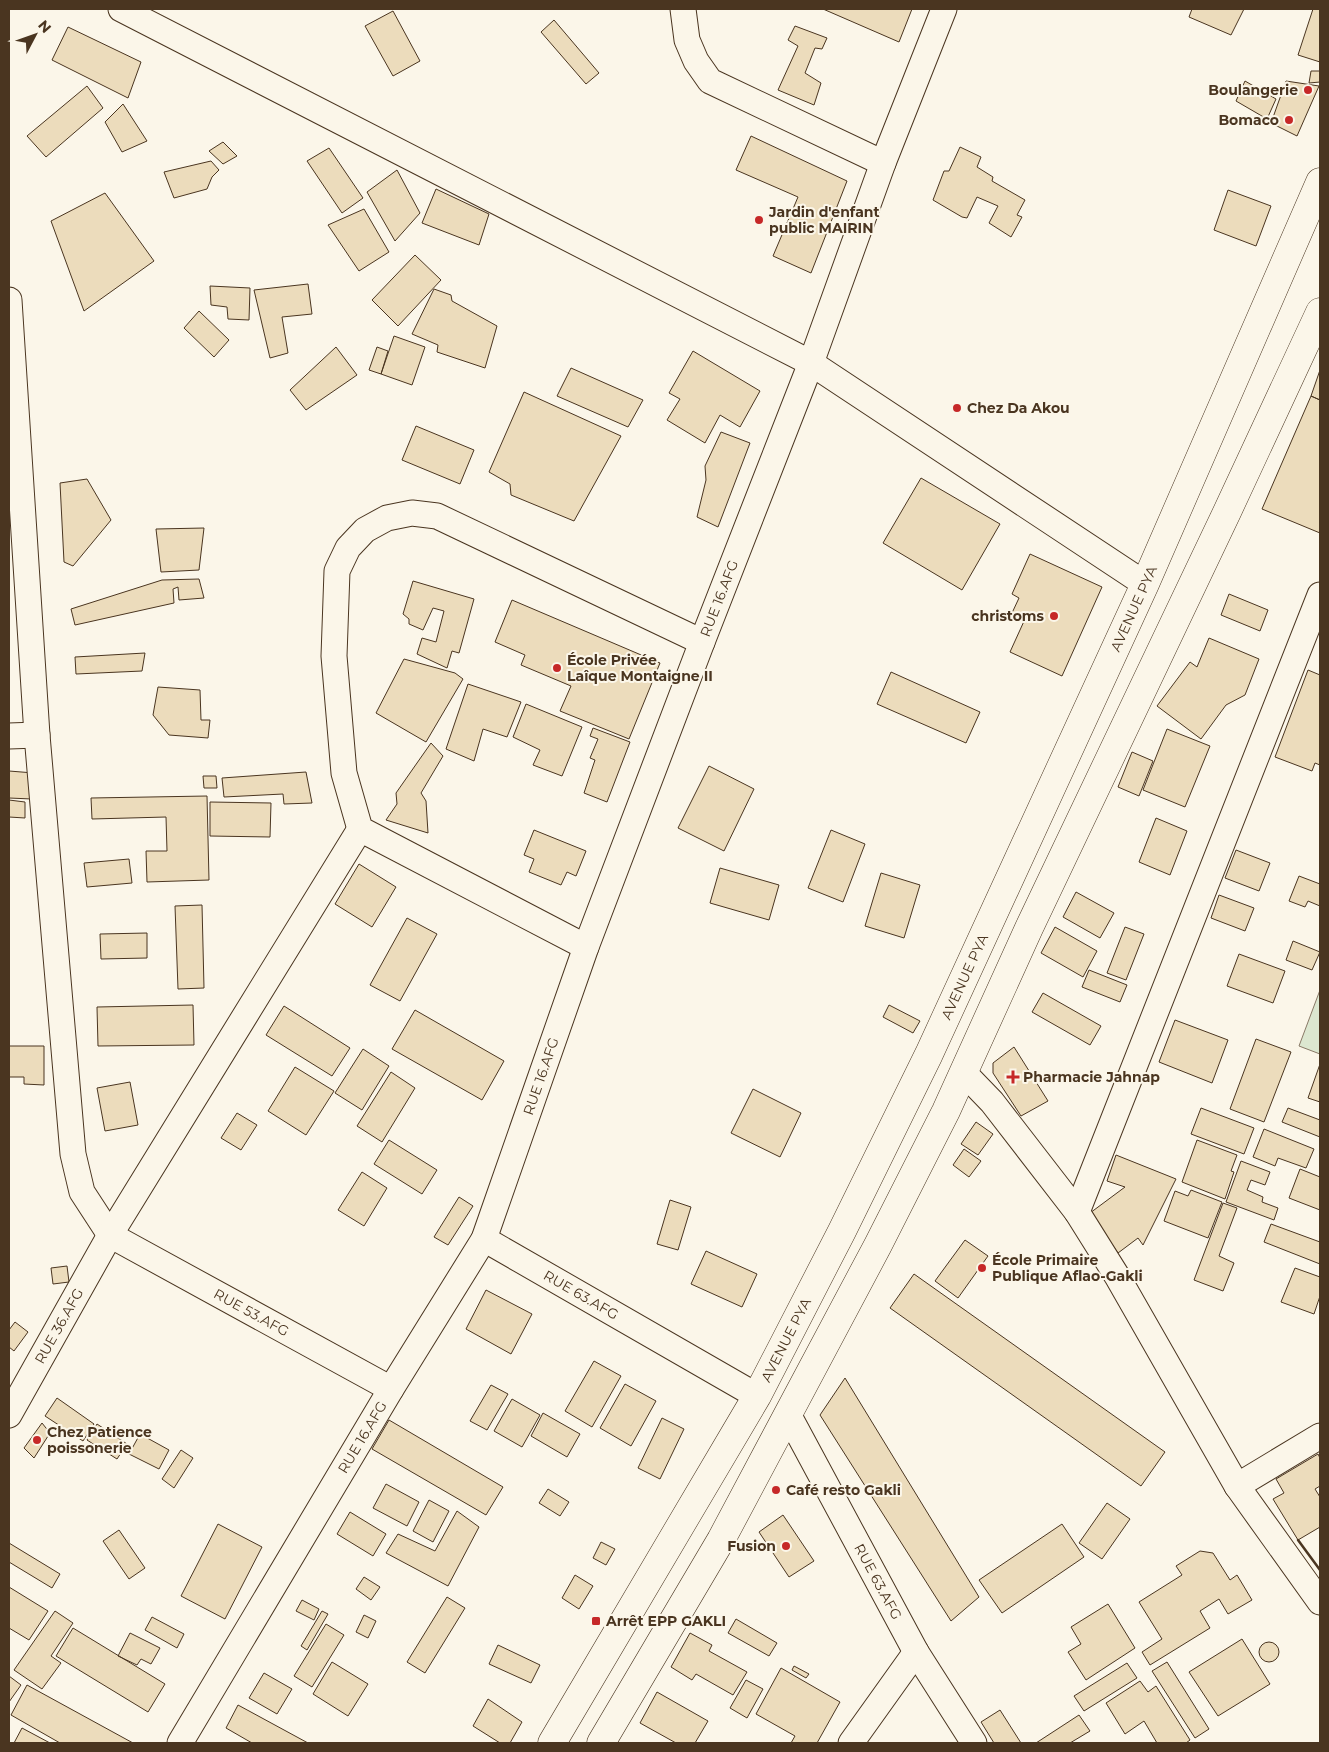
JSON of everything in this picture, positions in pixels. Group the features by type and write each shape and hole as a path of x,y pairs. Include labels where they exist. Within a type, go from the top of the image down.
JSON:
{"main road":[{"name":"AVENUE PYA","path":"552,1743 757,1396 842,1231 929,1054 1145,584 1320,182"},
{"path":"601,1743 721,1540 789,1416 878,1245 964,1073 1029,928 1231,504 1320,312"},
{"path":"929,1054 964,1073"},
{"path":"757,1396 789,1416"}],"street":[{"path":"121,9 811,363 1145,584"},
{"path":"683,9 687,40 696,61 710,81 883,163"},
{"path":"687,40 700,9"},
{"name":"RUE 16.AFG","path":"180,1743 391,1389 484,1239 586,947 811,363 883,163 944,9"},
{"path":"9,300 37,736 73,1154 82,1192 110,1236"},
{"path":"586,947 360,829 344,773 334,656 338,571 348,548 365,530 387,518 412,513 437,516 702,642"},
{"path":"1077,1212 1320,595"},
{"path":"9,736 37,736"},
{"name":"RUE 36.AFG","path":"9,1415 110,1236 360,829"},
{"path":"964,1073 992,1102 1077,1212 1117,1276 1237,1486 1320,1602"},
{"name":"RUE 53.AFG","path":"110,1236 391,1389"},
{"name":"RUE 63.AFG","path":"484,1239 757,1396"},
{"name":"RUE 63.AFG","path":"789,1416 916,1652 974,1743"},
{"path":"1237,1486 1319,1435"},
{"path":"851,1743 916,1652"}],"green space":[{"path":"1320,990 1320,1054 1299,1046"}],"building":[{"path":"823,9 912,9 899,42"},
{"path":"1192,9 1244,9 1231,35 1189,17"},
{"path":"1313,9 1320,9 1320,62 1298,55"},
{"path":"393,11 420,61 393,76 365,26"},
{"path":"554,20 599,73 586,84 541,32"},
{"path":"795,26 827,38 822,49 815,48 805,73 821,83 814,105 778,90 798,46 788,40"},
{"path":"68,27 141,62 128,98 52,60"},
{"path":"1311,71 1320,71 1320,82 1309,83"},
{"path":"1245,81 1276,99 1267,119 1236,101"},
{"path":"1286,81 1319,86 1297,136 1271,123"},
{"path":"87,86 103,108 46,157 27,136"},
{"path":"123,104 147,141 122,152 105,122"},
{"path":"751,136 847,181 811,273 773,256 798,197 736,170"},
{"path":"223,142 237,156 223,164 209,151"},
{"path":"960,147 981,157 977,167 993,177 992,181 1025,200 1017,215 1022,217 1011,237 989,223 998,206 977,197 967,218 933,200 944,171 949,171"},
{"path":"329,148 363,198 342,213 307,161"},
{"path":"211,161 219,170 212,177 207,189 174,198 164,172"},
{"path":"397,170 420,213 395,241 367,192"},
{"path":"436,189 489,214 479,245 422,223"},
{"path":"1228,190 1271,206 1256,246 1214,230"},
{"path":"105,193 154,261 84,311 51,221"},
{"path":"364,209 389,252 359,271 328,225"},
{"path":"415,255 441,280 398,326 372,300"},
{"path":"308,284 312,314 282,317 288,353 270,358 254,290"},
{"path":"210,286 250,288 249,320 228,319 227,307 211,305"},
{"path":"434,289 451,295 452,301 497,326 485,368 437,352 438,345 412,334"},
{"path":"199,311 229,340 214,357 184,328"},
{"path":"394,336 425,347 412,385 381,374"},
{"path":"336,347 357,375 306,410 290,390"},
{"path":"377,347 388,351 381,374 369,370"},
{"path":"693,351 760,391 740,427 720,415 705,443 667,420 680,399 669,393"},
{"path":"571,368 643,400 628,427 557,396"},
{"path":"1320,370 1320,400 1311,396"},
{"path":"524,392 621,436 574,521 511,495 510,484 489,472"},
{"path":"1311,396 1320,400 1320,533 1262,509"},
{"path":"416,426 474,450 460,484 402,460"},
{"path":"721,432 750,443 718,527 697,517 706,480 705,466"},
{"path":"921,478 1000,524 962,590 883,543"},
{"path":"87,479 111,520 73,566 64,562 60,483"},
{"path":"204,528 199,570 161,572 156,529"},
{"name":"christoms","path":"1030,554 1102,587 1062,676 1010,652 1025,619 1012,613 1019,598 1012,594"},
{"path":"199,579 204,598 179,600 178,587 173,589 174,603 75,625 71,609 162,580"},
{"path":"413,581 474,599 459,653 452,651 447,668 417,654 422,638 436,642 444,611 433,608 423,630 409,624 409,619 403,614"},
{"path":"1229,594 1268,610 1260,631 1221,615"},
{"name":"École Privée Laîque Montaigne II","path":"512,600 660,663 629,739 560,711 571,686 521,665 525,655 495,642"},
{"path":"1209,638 1259,659 1245,695 1226,705 1201,739 1157,706 1190,662 1197,667"},
{"path":"145,653 142,671 76,674 75,657"},
{"path":"404,659 455,673 463,679 426,742 376,713"},
{"path":"1308,670 1320,675 1320,765 1315,763 1312,771 1275,757"},
{"path":"891,672 980,712 966,743 877,704"},
{"path":"468,684 521,702 507,737 483,729 474,761 446,749"},
{"path":"158,687 200,690 201,720 210,720 208,738 169,735 153,715"},
{"path":"526,704 582,727 562,776 533,765 540,750 513,737"},
{"path":"593,728 630,742 607,802 584,793 595,760 590,758 598,739 590,736"},
{"path":"1167,729 1210,746 1185,807 1143,790"},
{"path":"431,743 443,756 421,793 426,801 428,833 386,820 397,804 396,793"},
{"path":"1132,752 1153,761 1139,796 1118,787"},
{"path":"709,766 754,789 724,851 678,828"},
{"path":"9,771 34,773 32,799 9,798"},
{"path":"306,772 312,803 284,804 283,794 224,797 222,778"},
{"path":"203,776 216,776 217,788 204,788"},
{"path":"207,796 209,880 147,882 146,851 167,851 166,817 92,819 91,798"},
{"path":"9,800 25,802 25,818 9,817"},
{"path":"210,802 271,803 270,837 210,836"},
{"path":"1156,818 1187,831 1170,875 1139,862"},
{"path":"534,830 586,851 576,876 567,872 561,885 529,872 534,859 524,855"},
{"path":"831,830 865,844 843,902 808,888"},
{"path":"1236,850 1270,863 1259,891 1225,878"},
{"path":"129,859 132,883 87,887 84,863"},
{"path":"359,864 396,887 372,927 335,904"},
{"path":"720,868 779,885 769,920 710,903"},
{"path":"881,873 920,885 904,938 865,926"},
{"path":"1299,876 1320,884 1320,906 1308,901 1305,907 1289,901"},
{"path":"1076,892 1114,913 1100,938 1063,917"},
{"path":"1219,895 1254,908 1245,931 1211,918"},
{"path":"202,905 204,988 178,989 175,906"},
{"path":"407,918 437,934 400,1001 370,985"},
{"path":"1055,927 1097,951 1083,977 1041,953"},
{"path":"1125,927 1144,934 1126,980 1107,973"},
{"path":"147,933 147,958 101,959 100,934"},
{"path":"1293,941 1320,952 1312,970 1286,960"},
{"path":"1239,954 1285,971 1273,1003 1227,986"},
{"path":"1089,970 1127,985 1120,1002 1082,987"},
{"path":"1043,993 1101,1026 1090,1045 1032,1012"},
{"path":"193,1005 194,1045 98,1046 97,1007"},
{"path":"889,1005 920,1021 913,1033 883,1017"},
{"path":"284,1006 350,1048 332,1076 266,1035"},
{"path":"415,1010 504,1061 482,1100 392,1049"},
{"path":"1175,1020 1228,1040 1212,1083 1159,1062"},
{"path":"1256,1039 1291,1052 1264,1122 1230,1109"},
{"path":"9,1046 44,1046 44,1085 24,1084 24,1077 9,1077"},
{"path":"1014,1047 1048,1101 1021,1116 993,1073 993,1063"},
{"path":"363,1049 389,1066 362,1110 335,1093"},
{"path":"1320,1064 1320,1102 1308,1098"},
{"path":"295,1067 334,1091 306,1135 268,1111"},
{"path":"391,1072 415,1088 382,1142 357,1126"},
{"path":"130,1082 138,1125 105,1131 97,1088"},
{"path":"753,1089 801,1113 780,1157 731,1133"},
{"path":"1201,1108 1254,1128 1244,1154 1191,1134"},
{"path":"1288,1108 1320,1120 1320,1137 1282,1122"},
{"path":"237,1113 257,1125 241,1150 221,1138"},
{"path":"976,1122 993,1134 978,1155 961,1144"},
{"path":"1264,1129 1314,1149 1306,1168 1278,1158 1275,1166 1253,1157"},
{"path":"389,1140 437,1170 422,1194 374,1164"},
{"path":"1197,1140 1237,1155 1231,1171 1234,1172 1225,1199 1182,1182"},
{"path":"964,1149 981,1161 969,1177 953,1165"},
{"path":"1116,1155 1176,1179 1143,1245 1138,1238 1118,1253 1090,1213 1125,1187 1107,1181"},
{"path":"1241,1161 1270,1172 1265,1185 1251,1180 1247,1190 1263,1197 1262,1202 1278,1208 1274,1220 1226,1202"},
{"path":"1300,1169 1320,1177 1320,1210 1289,1198"},
{"path":"362,1172 387,1188 364,1226 338,1210"},
{"path":"1191,1190 1222,1202 1208,1238 1164,1221 1175,1191 1188,1196"},
{"path":"459,1197 473,1206 448,1245 434,1237"},
{"path":"670,1200 691,1207 678,1250 657,1244"},
{"path":"1223,1203 1237,1208 1219,1256 1234,1263 1223,1291 1194,1280"},
{"path":"1271,1224 1320,1242 1320,1264 1264,1242"},
{"path":"965,1240 988,1256 958,1298 935,1281"},
{"path":"706,1251 757,1274 742,1307 691,1284"},
{"path":"67,1266 69,1282 53,1284 51,1268"},
{"path":"1295,1268 1320,1277 1320,1296 1314,1314 1281,1302"},
{"path":"914,1274 1165,1452 1141,1486 890,1308"},
{"path":"486,1290 532,1314 511,1354 466,1329"},
{"path":"15,1322 28,1332 14,1351 9,1347 9,1330"},
{"path":"594,1361 621,1376 592,1427 565,1411"},
{"path":"845,1378 979,1597 951,1621 820,1415"},
{"path":"625,1384 656,1401 631,1446 600,1428"},
{"path":"491,1385 508,1394 487,1430 470,1421"},
{"path":"57,1398 94,1424 83,1441 45,1416"},
{"path":"512,1399 540,1415 522,1447 494,1431"},
{"path":"543,1413 580,1434 567,1457 531,1436"},
{"path":"662,1418 684,1429 660,1479 638,1468"},
{"path":"389,1420 503,1487 486,1515 372,1449"},
{"name":"Chez Patience poissonerie","path":"42,1423 50,1433 34,1458 24,1448"},
{"path":"97,1424 127,1444 117,1459 87,1440"},
{"path":"140,1434 169,1450 159,1469 129,1454"},
{"path":"181,1450 193,1458 174,1488 162,1479"},
{"path":"1318,1454 1320,1458 1320,1486 1315,1489 1320,1497 1320,1527 1298,1540 1273,1499 1284,1493 1276,1479"},
{"path":"386,1484 419,1502 407,1526 373,1508"},
{"path":"548,1489 569,1502 560,1516 539,1503"},
{"path":"429,1500 449,1511 433,1542 413,1531"},
{"path":"1107,1503 1130,1519 1102,1559 1079,1543"},
{"path":"457,1511 479,1527 448,1586 386,1553 398,1534 435,1551"},
{"path":"350,1512 386,1534 373,1556 337,1534"},
{"name":"Fusion","path":"783,1515 814,1561 789,1577 759,1532"},
{"path":"218,1524 262,1547 225,1619 181,1596"},
{"path":"1062,1524 1084,1557 1002,1613 979,1580"},
{"path":"119,1530 145,1568 129,1579 103,1541"},
{"path":"601,1542 615,1549 606,1565 593,1558"},
{"path":"9,1543 60,1574 52,1588 9,1562"},
{"path":"1200,1551 1213,1553 1230,1580 1237,1575 1252,1600 1228,1614 1219,1599 1200,1611 1210,1628 1150,1665 1142,1652 1162,1639 1139,1602 1182,1575 1176,1566"},
{"path":"575,1575 593,1586 579,1609 562,1598"},
{"path":"364,1577 380,1587 371,1600 356,1589"},
{"path":"9,1587 48,1611 29,1640 9,1628"},
{"path":"447,1597 465,1608 425,1673 407,1662"},
{"path":"302,1600 319,1609 314,1620 296,1611"},
{"path":"1108,1604 1135,1648 1086,1680 1068,1652 1081,1644 1071,1627"},
{"path":"55,1611 73,1623 51,1656 61,1663 42,1689 14,1670"},
{"path":"322,1611 328,1614 307,1650 301,1646"},
{"path":"364,1615 376,1621 368,1638 356,1632"},
{"path":"152,1617 184,1634 177,1648 145,1630"},
{"path":"736,1619 777,1643 769,1656 728,1633"},
{"path":"326,1624 344,1635 312,1687 294,1676"},
{"path":"73,1628 165,1684 148,1712 56,1656"},
{"path":"130,1633 160,1648 151,1664 141,1659 137,1665 118,1656"},
{"path":"690,1633 712,1645 709,1651 747,1672 733,1695 696,1674 692,1680 671,1667"},
{"path":"1242,1639 1270,1684 1218,1716 1189,1672"},
{"path":"1269,1642 1276,1645 1279,1652 1276,1659 1269,1662 1262,1659 1259,1652 1262,1645"},
{"path":"498,1645 540,1665 531,1683 489,1664"},
{"path":"332,1662 368,1684 348,1716 313,1694"},
{"path":"1167,1662 1209,1729 1195,1738 1152,1671"},
{"path":"1127,1663 1137,1678 1084,1711 1074,1696"},
{"path":"794,1666 809,1674 806,1678 792,1670"},
{"path":"781,1668 840,1702 817,1743 791,1743 795,1736 756,1714"},
{"path":"264,1673 292,1689 277,1714 249,1698"},
{"path":"9,1676 21,1685 9,1702"},
{"path":"746,1680 763,1689 747,1718 730,1708"},
{"path":"1140,1681 1148,1692 1156,1686 1190,1740 1186,1743 1157,1743 1144,1721 1125,1734 1106,1703"},
{"path":"27,1685 133,1743 60,1743 11,1715"},
{"path":"657,1692 708,1721 695,1743 676,1743 640,1723"},
{"path":"488,1699 522,1722 510,1743 500,1743 473,1726"},
{"path":"238,1705 308,1743 252,1743 226,1728"},
{"path":"1000,1710 1021,1743 994,1743 981,1722"},
{"path":"1079,1715 1090,1731 1070,1743 1036,1743"},
{"path":"22,1728 50,1743 14,1743"}],"wall":[{"path":"1298,1540 1320,1570"}],"place":[{"name":"Boulangerie","path":"1308,90"},
{"name":"Bomaco","path":"1289,120"},
{"name":"Jardin d'enfant public MAIRIN","path":"759,220"},
{"name":"Chez Da Akou","path":"957,408"},
{"name":"christoms","path":"1054,616"},
{"name":"École Privée Laîque Montaigne II","path":"557,668"},
{"name":"Pharmacie Jahnap","path":"1013,1077"},
{"name":"École Primaire Publique Aflao-Gakli","path":"982,1268"},
{"name":"Chez Patience poissonerie","path":"37,1440"},
{"name":"Café resto Gakli","path":"776,1490"},
{"name":"Fusion","path":"786,1546"},
{"name":"Arrêt EPP GAKLI","path":"596,1621"}]}
